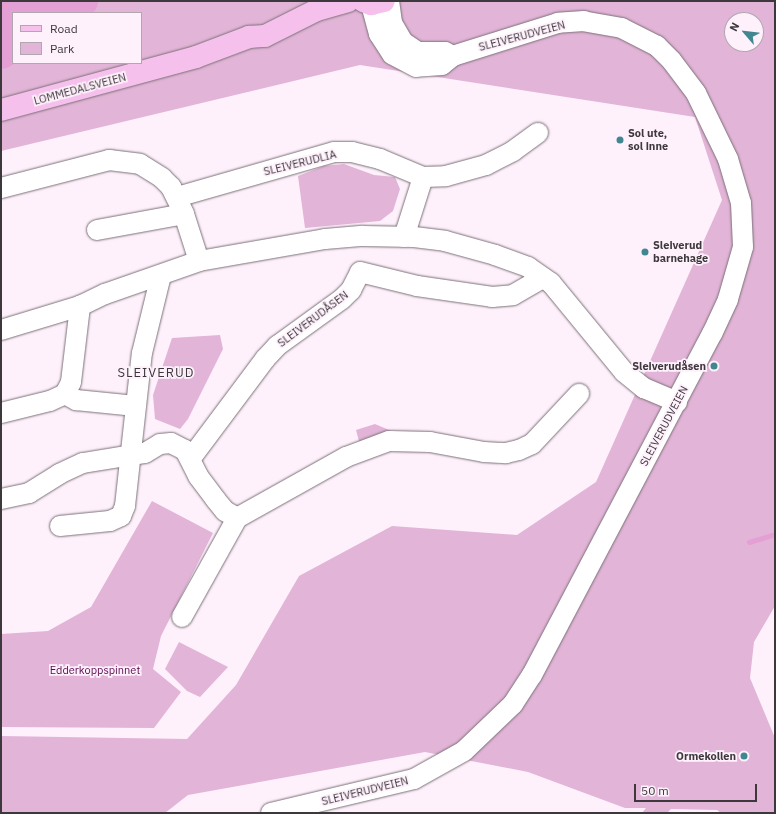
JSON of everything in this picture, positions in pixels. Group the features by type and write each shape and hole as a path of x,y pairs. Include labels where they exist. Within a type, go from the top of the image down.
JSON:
{"main road":[{"name":"LOMMEDALSVEIEN","path":"249,37 268,18 301,1"},
{"name":"LOMMEDALSVEIEN","path":"1,110 196,57 249,37 265,36 317,10 348,1"}],"street":[{"name":"SLEIVERUDVEIEN","path":"271,813 387,787 414,779 464,751 493,725 513,704 532,675 677,402 728,299 743,247 741,203 736,180 696,93 671,60 657,46 622,28 605,24 584,21 558,23 453,56 442,66 426,68 416,67 400,60 379,34 377,2"},
{"path":"404,237 423,176 446,176 486,165 514,151 538,133"},
{"name":"SLEIVERUDLIA","path":"97,230 180,205 334,152 352,152 380,159 423,176"},
{"path":"1,188 81,166 119,159 140,164 153,172 171,187 180,205 198,261"},
{"path":"1,330 80,306 105,294 198,261 325,239 363,236 404,237 445,241 496,255 528,267 543,278 566,299 624,372 644,388 677,402"},
{"name":"SLEIVERUDÅSEN","path":"191,458 264,359 277,346 342,299 351,290 360,272 417,286 492,297 513,295 543,278"},
{"path":"60,526 110,521 121,516 129,486 142,353 161,275"},
{"path":"1,413 50,401 65,394 71,382 80,306"},
{"path":"65,394 76,400 136,406"},
{"path":"182,617 238,518 346,457 389,441 430,442 484,452 506,453 520,450 532,444 579,394"},
{"path":"1,499 29,493 59,474 82,463 145,453 160,444 171,443 185,450 191,458 198,476 216,500 225,510 238,518"}],"green space":[{"path":"1,1 775,1 775,606 754,642 750,678 775,738 775,813 721,813 717,810 671,809 667,813 642,813 646,808 625,808 528,772 425,752 188,795 165,813 1,813 1,736 187,739 236,685 299,576 392,526 517,535 596,482 722,200 695,117 360,65 1,151"},
{"path":"344,164 374,175 395,177 400,189 393,211 380,221 305,228 298,176 324,166"},
{"path":"220,335 223,349 188,419 180,429 155,419 153,395 172,338"},
{"path":"375,424 396,433 360,445 356,430"},
{"name":"Edderkoppspinnet","path":"152,501 213,533 161,636 153,669 181,692 154,728 1,727 1,634 48,631 91,607"},
{"path":"179,642 228,667 200,697 187,691 165,669"}],"shaded area":[{"path":"1,1 78,1 58,12 12,12 12,33 1,38"}],"waterway":[{"path":"68,12 83,1"},
{"path":"1,54 12,48"},
{"path":"749,542 775,534"}],"place":[{"name":"Sol ute, sol inne","path":"620,140"},
{"name":"Sleiverud barnehage","path":"645,252"},
{"name":"Sleiverudåsen","path":"714,366"},
{"name":"Ormekollen","path":"744,756"}],"district":[{"name":"SLEIVERUD","path":"156,373"}]}
